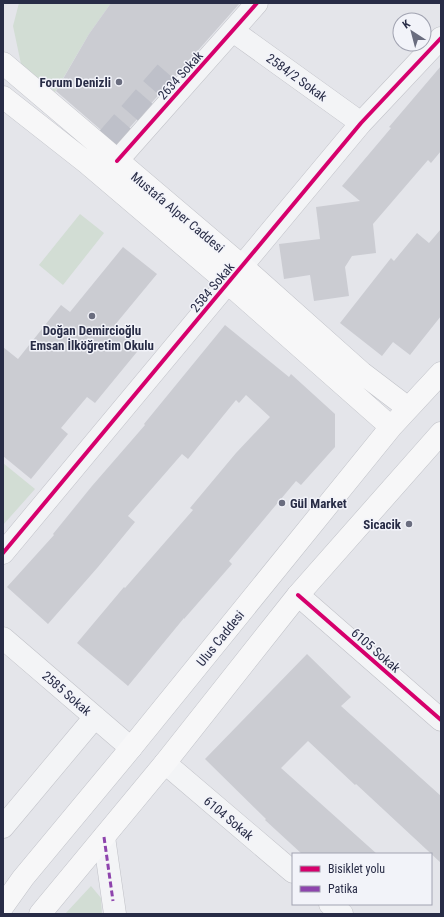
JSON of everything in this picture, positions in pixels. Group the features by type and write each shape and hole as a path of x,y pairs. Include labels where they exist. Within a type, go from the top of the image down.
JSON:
{"main road":[{"name":"Mustafa Alper Caddesi","path":"3,63 104,142 117,161 242,266 367,377 408,408"},
{"name":"Mustafa Alper Caddesi","path":"3,97 87,164 228,283 391,427"},
{"name":"Ulus Caddesi","path":"3,906 23,878 131,748 391,427 441,373"},
{"path":"40,914 165,763 298,595 439,439"}],"street":[{"name":"2634 Sokak","path":"117,161 257,3"},
{"name":"2584/2 Sokak","path":"233,31 361,123"},
{"name":"2584 Sokak","path":"3,553 361,123 441,38"},
{"name":"6105 Sokak","path":"298,595 441,720"},
{"name":"2585 Sokak","path":"3,638 131,748"},
{"path":"3,827 95,717"},
{"name":"6104 Sokak","path":"165,763 292,871"},
{"path":"104,836 114,907"},
{"path":"331,905 342,914"}],"shaded area":[{"path":"19,3 111,3 89,34 55,92 21,64 13,26"},
{"path":"80,214 104,233 63,285 39,265"},
{"path":"3,463 35,489 3,525"},
{"path":"91,886 101,898 102,914 65,914"}],"building":[{"name":"Forum Denizli","path":"111,3 240,3 116,143 56,91 89,34"},
{"path":"441,66 441,151 431,163 428,160 373,224 376,253 352,256 345,267 349,296 314,301 310,275 284,279 279,244 320,239 316,207 360,201 342,186 391,128 389,127"},
{"path":"441,229 441,316 410,355 393,342 382,356 340,323 391,258 394,261 417,233 429,243"},
{"path":"123,247 157,274 114,326 141,347 95,403 87,397 61,428 68,434 31,479 3,456 3,347 18,359 61,305 70,312"},
{"path":"225,325 289,377 291,374 335,414 335,447 301,485 296,481 229,561 232,564 184,618 128,686 77,643 124,587 125,588 193,510 190,508 236,453 270,417 246,395 239,403 236,400 188,459 182,454 128,516 135,522 48,624 7,587 54,535 53,534 92,486 145,425 144,424"},
{"path":"307,654 351,697 341,706 441,796 441,863 432,853 308,741 281,768 376,853 301,853 265,820 266,819 205,759"}],"tunnel":[{"path":"108,138 170,67"}],"marked path":[{"path":"104,837 113,901"}],"cycle path":[{"path":"117,161 257,3"},
{"path":"3,553 361,123 441,38"},
{"path":"298,595 441,720"}],"place":[{"name":"Forum Denizli","path":"119,82"},
{"name":"Doğan Demircioğlu Emsan İlköğretim Okulu","path":"92,316"},
{"name":"Gül Market","path":"282,503"},
{"name":"Sicacik","path":"409,524"}]}
